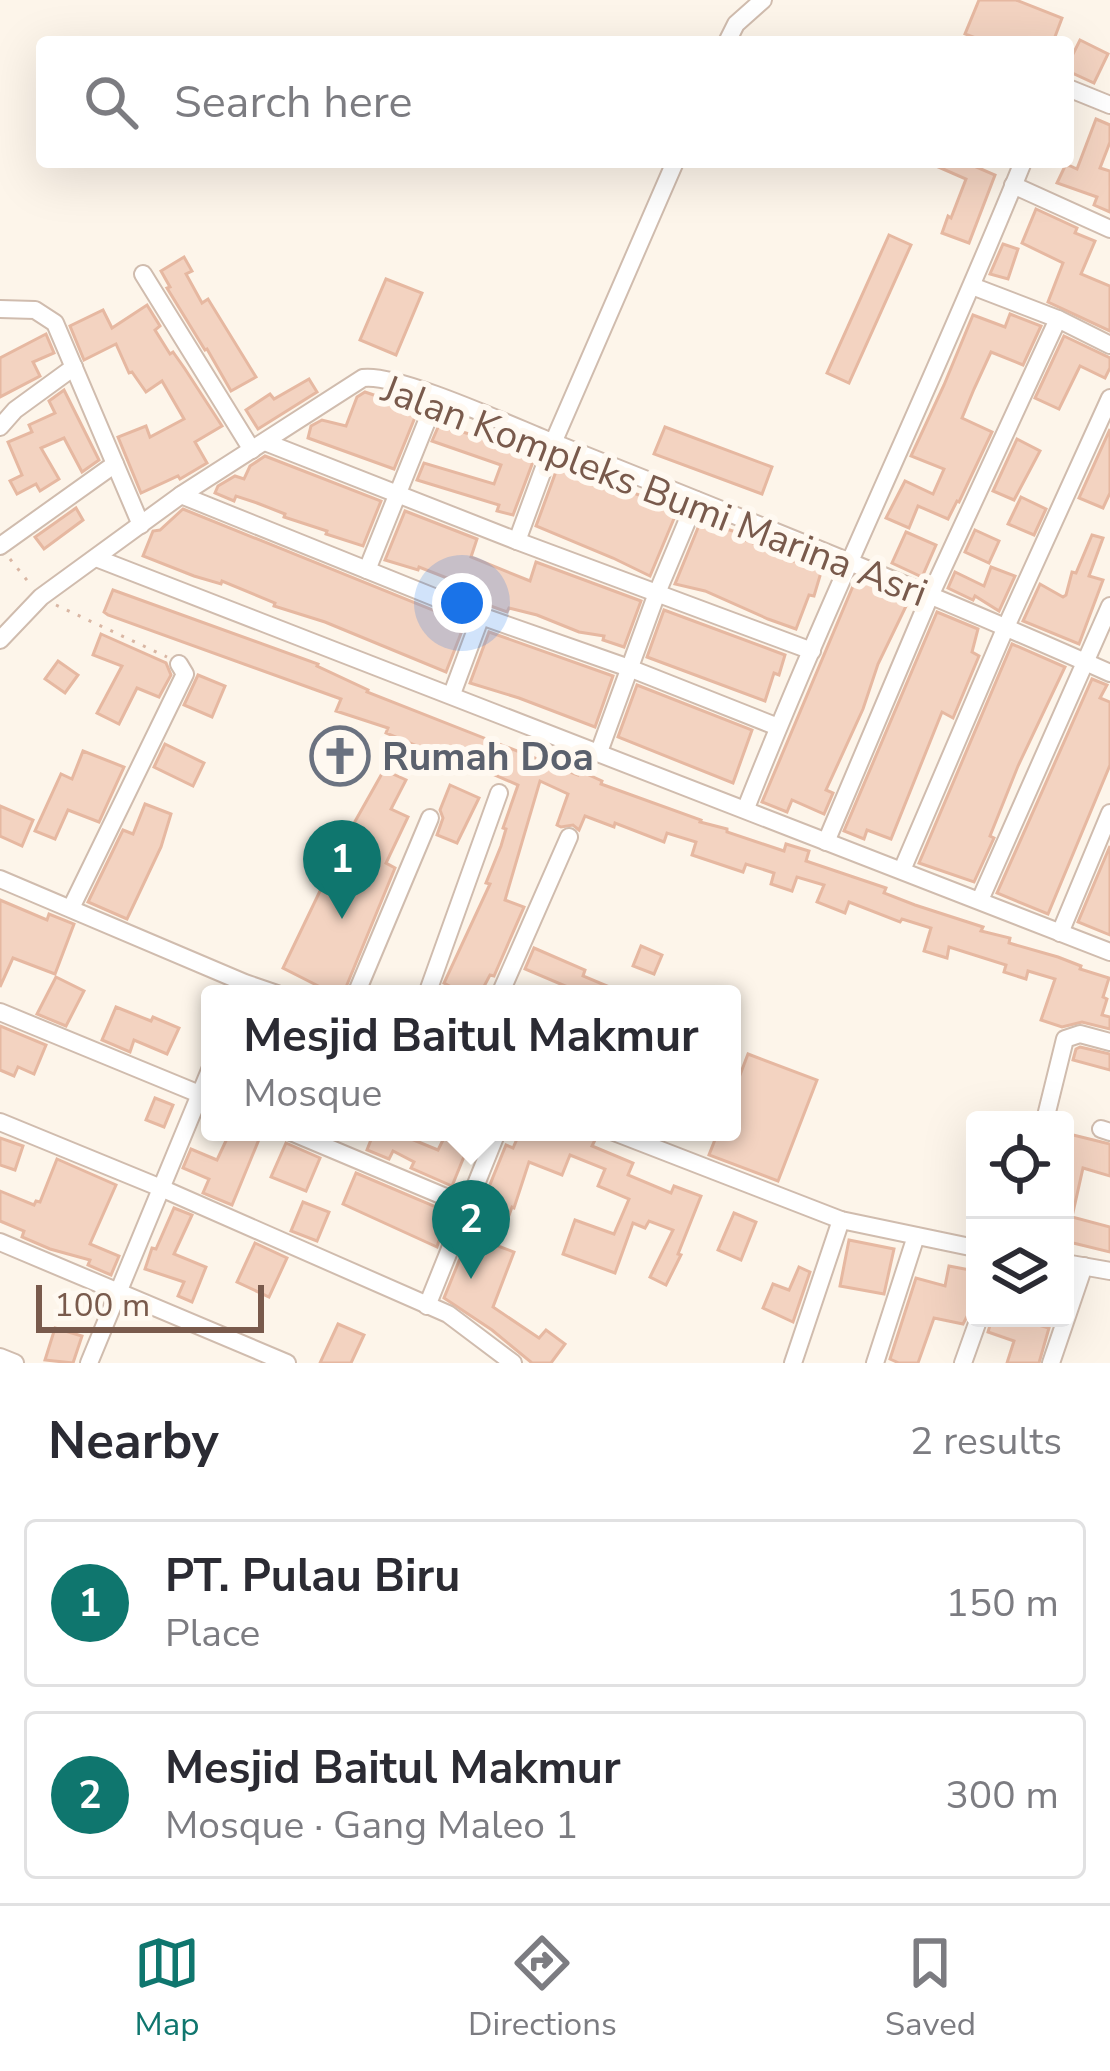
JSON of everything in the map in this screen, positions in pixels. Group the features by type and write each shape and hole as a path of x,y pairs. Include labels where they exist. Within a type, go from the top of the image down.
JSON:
{"street":[{"path":"730,36 736,24 764,0"},
{"path":"1074,90 1110,105"},
{"path":"518,541 554,443 672,168"},
{"path":"746,808 1020,168"},
{"path":"1013,185 1110,230"},
{"path":"143,274 259,446 400,494 812,650"},
{"path":"972,286 1110,345"},
{"path":"0,309 21,308 55,323 141,525"},
{"path":"826,842 930,596 1058,320"},
{"path":"0,427 15,410 74,367"},
{"name":"Jalan Kompleks Bumi Marina Asri","path":"0,640 41,597 181,495 363,378 378,377 696,500 1110,673"},
{"path":"367,570 436,396"},
{"path":"902,870 1110,398"},
{"path":"0,546 115,464"},
{"path":"181,495 481,616 778,727"},
{"path":"599,752 696,500"},
{"path":"96,558 1110,952"},
{"path":"980,900 1110,606"},
{"path":"452,694 481,616"},
{"path":"71,908 185,674 179,664"},
{"path":"430,985 500,793"},
{"path":"1060,933 1110,813"},
{"path":"360,985 430,818"},
{"path":"504,985 569,837"},
{"path":"0,879 235,985"},
{"path":"0,1012 201,1094"},
{"path":"1047,1111 1065,1039 1080,1034 1110,1042"},
{"path":"89,1363 201,1104"},
{"path":"0,1122 454,1318 513,1363"},
{"path":"312,1141 467,1206"},
{"path":"427,1306 493,1141"},
{"path":"637,1141 841,1220 966,1246"},
{"path":"793,1363 841,1220"},
{"path":"875,1363 916,1236"},
{"path":"0,1243 287,1363"},
{"path":"1074,1264 1110,1270"},
{"path":"1051,1363 1084,1266"},
{"path":"964,1363 976,1327"},
{"path":"0,1357 14,1363"}],"path":[{"path":"0,546 41,597 179,664"}],"building":[{"path":"979,0 1016,0 1062,18 1055,36 965,34"},
{"path":"1080,40 1108,54 1094,83 1074,74 1074,52"},
{"path":"1096,119 1110,125 1110,142 1100,168 1110,171 1110,212 1094,205 1097,197 1057,183 1064,168 1077,169"},
{"path":"941,168 979,168 995,175 969,243 942,233 966,179"},
{"path":"1036,209 1095,241 1081,274 1110,286 1110,331 1048,302 1063,263 1022,243"},
{"path":"889,235 911,245 849,383 827,373"},
{"path":"1003,244 1018,249 1008,279 990,274"},
{"path":"184,257 192,271 186,274 202,303 208,299 256,377 231,391 161,271"},
{"path":"386,279 422,293 396,355 360,340"},
{"path":"147,305 160,326 155,330 222,426 195,442 207,463 141,493 118,437 146,426 150,437 184,419 162,381 146,392 129,373 116,344 84,360 70,326 103,310 112,328"},
{"path":"1010,314 1041,326 1023,365 991,352 962,418 992,432 959,502 948,519 918,506 909,528 886,518 905,481 933,494 944,469 911,456 973,315 1005,327"},
{"path":"46,334 54,353 33,362 40,376 0,397 0,358"},
{"path":"1064,336 1110,358 1110,368 1105,378 1080,366 1059,409 1035,398"},
{"path":"309,379 317,392 258,429 246,410 270,394 274,399"},
{"path":"64,390 99,460 82,472 64,438 41,448 59,479 40,491 36,484 17,494 10,481 22,475 8,442 32,432 29,425 55,413 49,401"},
{"path":"365,392 418,410 394,469 308,438 311,426 322,420 346,426 357,397"},
{"path":"442,418 458,423 456,430 534,459 513,515 497,511 499,505 417,480 424,463 494,484 501,465 432,441"},
{"path":"665,427 772,467 762,494 654,454"},
{"path":"1110,429 1110,493 1103,508 1079,498"},
{"path":"1017,439 1040,451 1014,500 993,491"},
{"path":"265,456 381,501 363,546 257,503 215,493 235,476 244,479 250,466"},
{"path":"558,466 678,509 650,576 536,526"},
{"path":"1021,497 1046,509 1034,535 1008,524"},
{"path":"76,508 83,520 44,549 35,537"},
{"path":"183,509 465,623 446,672 222,581 194,576 143,556 153,531"},
{"path":"405,511 477,539 471,557 530,581 536,562 641,601 624,647 537,615 485,604 461,594 465,585 385,560"},
{"path":"702,518 787,559 822,569 796,629 705,591 675,584"},
{"path":"975,530 999,541 989,563 965,552"},
{"path":"906,532 936,545 922,577 892,563"},
{"path":"1092,535 1103,538 1089,576 1103,580 1079,644 1023,621 1040,584 1066,595 1072,572 1076,573"},
{"path":"991,567 1015,576 999,611 975,596 973,600 948,588 955,572 984,586"},
{"path":"856,579 909,600 826,790 833,793 824,814 792,800 787,812 762,802"},
{"path":"113,590 318,664 367,692 578,775 580,771 601,784 700,822 784,851 786,844 809,851 806,861 886,888 884,893 1109,978 1102,1015 1110,1017 1110,1029 1082,1022 1062,1027 1041,1020 1055,979 1028,971 1026,979 1004,972 1006,965 949,947 947,958 924,951 931,928 900,922 849,902 845,913 817,902 824,885 797,877 792,891 771,884 774,873 746,864 743,872 692,855 696,842 667,833 664,842 585,816 579,830 573,825 561,827 557,825 568,794 540,781 505,900 524,907 494,976 485,985 448,985 444,983 490,884 486,883 518,785 460,760 458,767 415,750 417,746 386,733 388,728 336,711 341,699 104,612"},
{"path":"664,610 785,655 765,701 647,657"},
{"path":"937,612 978,629 972,652 979,656 953,718 942,712 891,839 867,830 864,839 844,831"},
{"path":"489,632 613,676 595,727 470,683"},
{"path":"101,634 166,663 171,675 159,697 137,688 119,724 97,713 122,666 93,655"},
{"path":"1012,644 1065,667 1018,766 974,882 919,863"},
{"path":"58,661 78,675 65,693 45,679"},
{"path":"198,675 225,686 212,717 184,705"},
{"path":"1092,679 1107,685 1100,698 1110,702 1110,765 1048,914 997,893"},
{"path":"637,685 752,730 733,783 618,737"},
{"path":"165,744 204,763 193,786 154,767"},
{"path":"83,751 124,767 99,822 68,810 55,839 35,831 61,774 72,779"},
{"path":"384,770 406,780 391,809 408,817 386,863 395,868 347,985 316,985 283,968"},
{"path":"450,785 479,798 457,843 437,835"},
{"path":"145,804 171,814 127,919 88,902 123,830 133,834"},
{"path":"0,806 33,820 22,846 0,836"},
{"path":"1110,846 1110,935 1078,922"},
{"path":"0,900 47,920 49,914 74,924 55,974 13,958 0,987"},
{"path":"641,946 662,955 654,974 633,966"},
{"path":"534,948 585,970 583,976 604,985 563,985 525,969"},
{"path":"56,977 84,991 66,1026 37,1014"},
{"path":"116,1007 179,1028 167,1054 134,1040 130,1052 102,1040"},
{"path":"0,1026 46,1045 34,1074 18,1067 14,1076 0,1070"},
{"path":"1080,1047 1110,1054 1110,1070 1073,1060"},
{"path":"748,1054 817,1080 778,1181 709,1155 714,1141 741,1141 741,1072"},
{"path":"155,1098 173,1105 164,1127 146,1120"},
{"path":"1074,1135 1110,1144 1110,1176 1083,1168 1074,1208"},
{"path":"0,1138 23,1146 15,1170 0,1165"},
{"path":"226,1141 258,1141 232,1205 203,1193 209,1179 183,1168 191,1149 217,1160"},
{"path":"370,1141 416,1141 438,1150 442,1141 470,1141 452,1186 411,1168 414,1162 393,1151 389,1159 367,1150"},
{"path":"516,1141 594,1141 592,1146 633,1163 628,1175 671,1193 674,1186 701,1196 666,1285 650,1277 673,1230 649,1221 645,1228 633,1223 615,1273 563,1254 575,1220 614,1234 629,1199 598,1186 605,1169 570,1155 562,1175 529,1162 498,1246 514,1252 493,1307 539,1338 546,1330 565,1344 551,1363 532,1363 444,1298 506,1145 513,1148"},
{"path":"286,1143 320,1158 306,1191 271,1177"},
{"path":"57,1159 116,1185 90,1244 119,1256 111,1275 88,1265 90,1260 22,1237 24,1231 0,1221 0,1191 34,1205 40,1202"},
{"path":"356,1173 448,1212 437,1247 343,1204"},
{"path":"303,1202 329,1212 317,1241 291,1231"},
{"path":"174,1208 192,1215 174,1254 206,1267 192,1302 178,1296 184,1282 145,1269"},
{"path":"734,1213 756,1222 741,1260 718,1250"},
{"path":"1074,1218 1110,1227 1110,1252 1074,1243"},
{"path":"849,1240 894,1249 884,1294 840,1286"},
{"path":"255,1243 287,1258 269,1297 237,1282"},
{"path":"949,1266 966,1269 963,1324 934,1318 918,1363 890,1359 916,1278 945,1286"},
{"path":"799,1267 810,1272 793,1322 763,1308 773,1284 789,1290"},
{"path":"338,1324 364,1335 351,1363 320,1363"},
{"path":"989,1327 1049,1328 1039,1363 1007,1363 1014,1341 988,1332"},
{"path":"55,1328 82,1336 73,1363 45,1360"}],"place":[{"name":"Rumah Doa","path":"340,756"},
{"name":"PT. Pulau Biru","path":"342,919"},
{"name":"Mesjid Baitul Makmur","path":"471,1279"}]}
